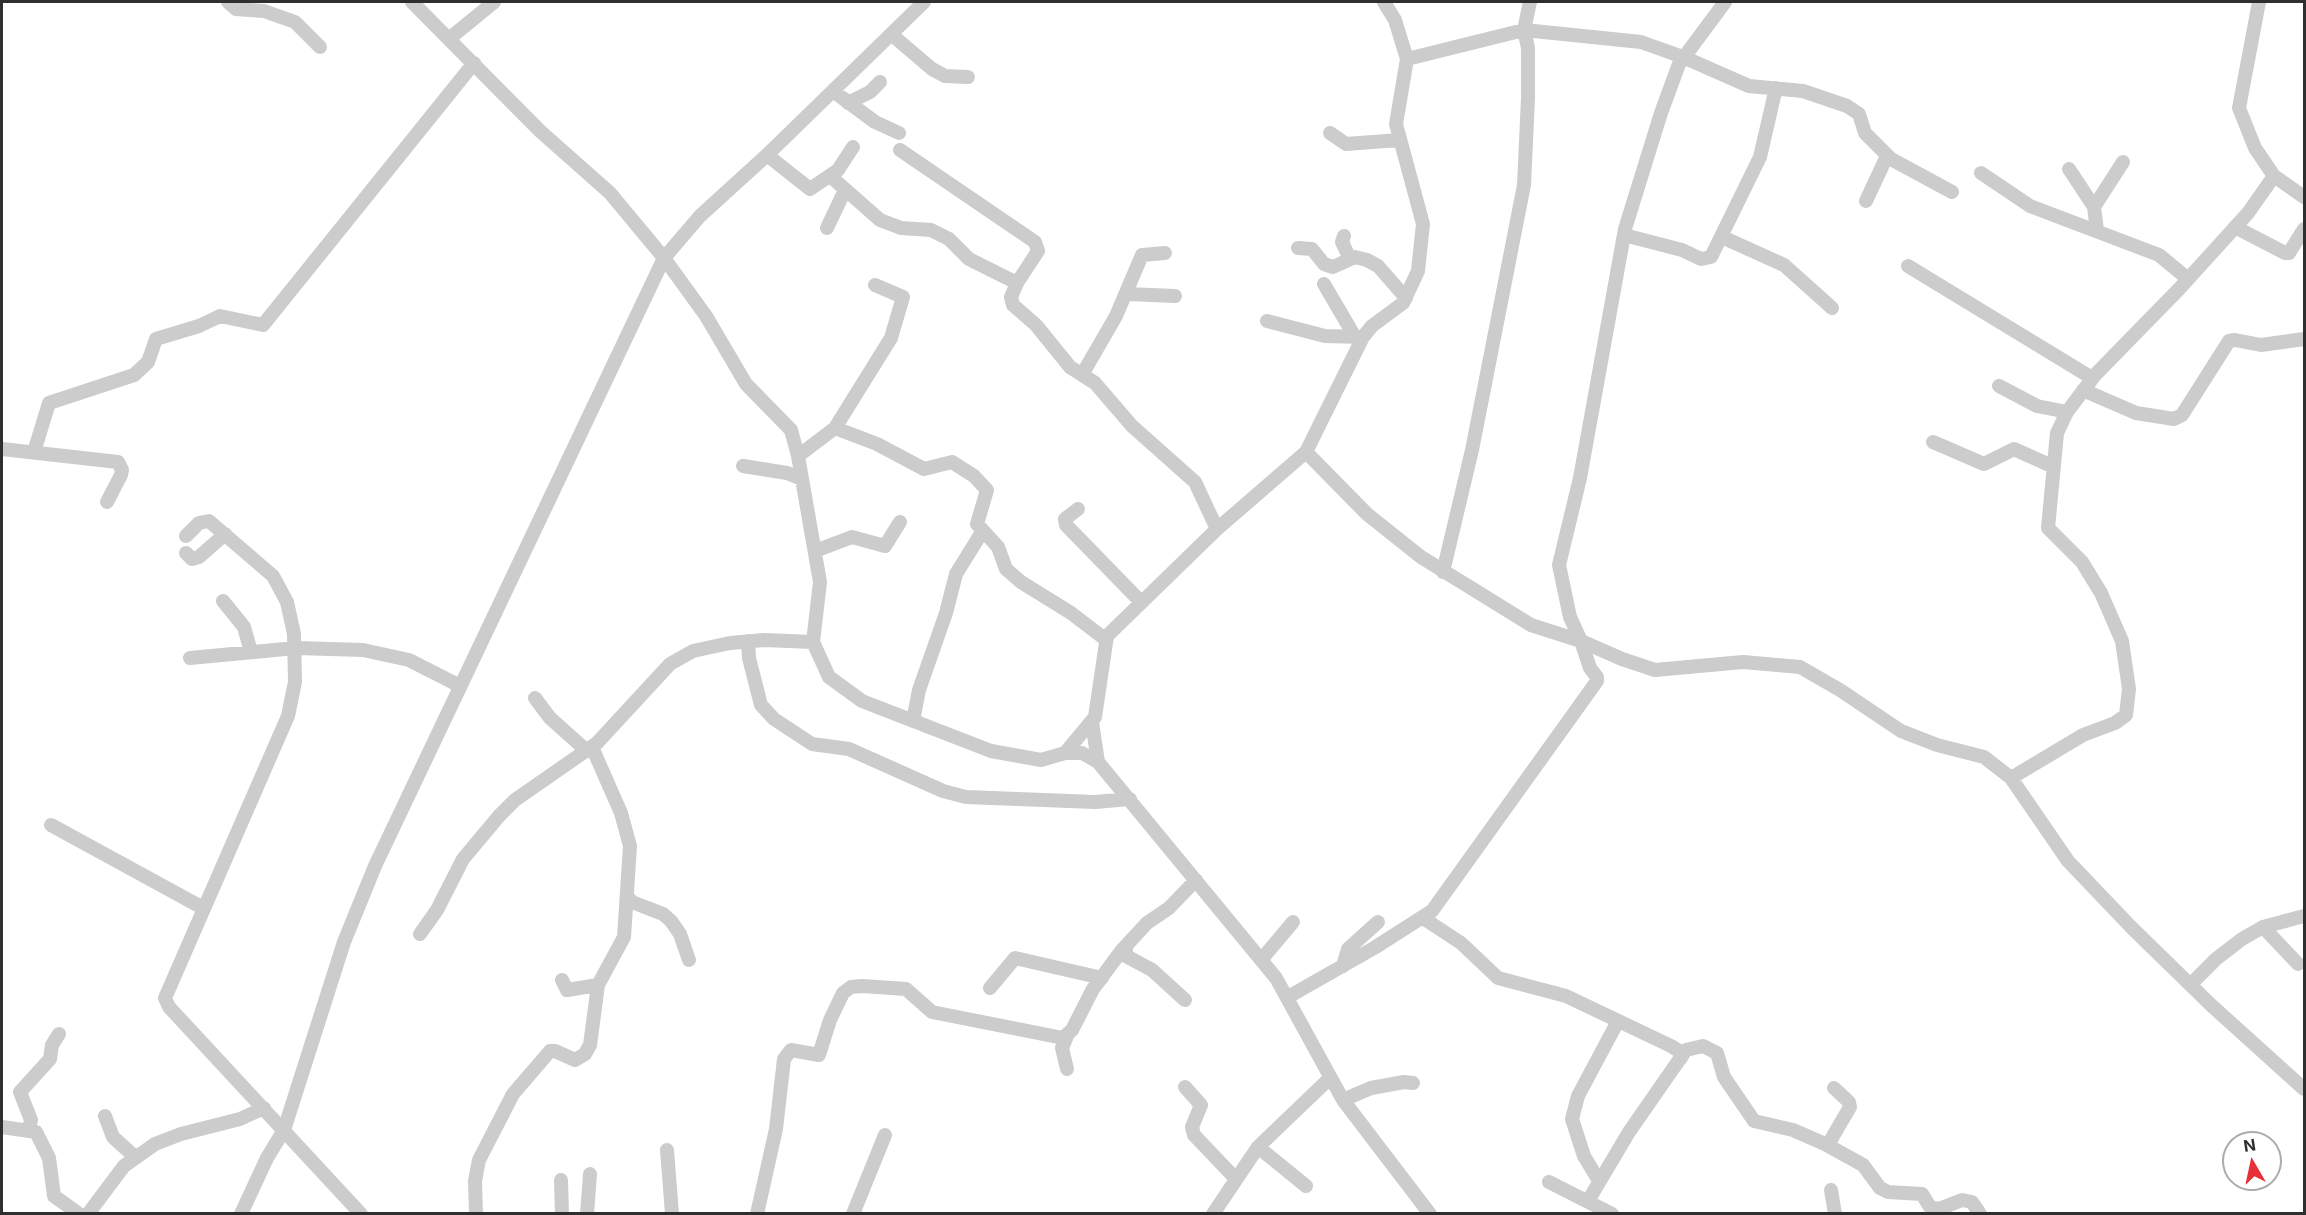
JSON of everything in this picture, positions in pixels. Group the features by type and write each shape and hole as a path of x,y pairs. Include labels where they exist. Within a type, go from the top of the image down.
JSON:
{"street":[{"path":"228,2 236,9 264,11 295,22 320,47"},
{"path":"412,2 540,131 610,193 664,258 723,341 747,384 787,423 795,440 821,590 813,642 823,668 840,687 862,701 992,751 1034,760 1049,759 1065,753 1082,753 1098,762 1261,960 1288,997 1343,1100 1430,1214"},
{"path":"450,38 494,2"},
{"path":"241,1214 267,1158 284,1131 344,942 375,866 664,258 700,216 767,155 924,2"},
{"path":"1065,753 1092,722 1097,710 1105,639 1216,529 1306,452 1359,337 1406,298 1418,271 1423,224 1396,124 1407,59 1395,20 1384,2"},
{"path":"1443,572 1472,450 1524,184 1528,56 1524,30 1530,2"},
{"path":"1288,997 1423,918 1448,890 1597,681 1570,617 1559,565 1580,478 1624,235 1661,113 1683,57 1725,2"},
{"path":"2259,2 2239,108 2255,148 2274,176 2304,196"},
{"path":"1407,59 1524,30 1641,42 1683,57 1749,86 1803,91 1857,112 1865,133 1887,156 1952,192"},
{"path":"891,34 932,69 945,76 968,77"},
{"path":"34,452 49,404 134,375 148,362 153,344 164,335 199,326 220,316 263,325 474,63"},
{"path":"848,103 870,92 880,82"},
{"path":"1624,235 1682,250 1702,260 1712,256 1766,141 1776,88"},
{"path":"833,91 875,122 899,133"},
{"path":"1330,133 1346,144 1399,140"},
{"path":"767,155 810,189 830,176 845,162 853,147"},
{"path":"900,150 1035,242 1038,251 1017,283 1011,297 1013,305 1036,325 1071,367 1095,383 1132,426 1195,482 1216,529"},
{"path":"1866,201 1887,156"},
{"path":"2094,207 2123,162"},
{"path":"2068,169 2094,207 2097,230"},
{"path":"1981,173 2030,206 2162,256 2188,279"},
{"path":"830,176 880,220 901,228 931,230 949,239 969,259 1017,283"},
{"path":"2012,778 2027,766 2083,735 2115,723 2126,715 2129,689 2122,641 2101,593 2082,562 2048,528 2056,433 2067,412 2092,378 2235,227 2274,176"},
{"path":"826,228 844,190"},
{"path":"2235,227 2285,254 2289,253 2304,230"},
{"path":"1344,236 1342,242 1350,259"},
{"path":"1722,237 1784,265 1832,308"},
{"path":"1298,248 1312,249 1324,264 1333,267 1355,256 1378,266 1406,298"},
{"path":"1083,373 1127,294 1142,255 1165,253"},
{"path":"1908,266 2092,378"},
{"path":"1324,284 1359,337"},
{"path":"798,456 836,428 891,338 903,303 900,294 874,285"},
{"path":"1127,294 1175,296"},
{"path":"1267,321 1325,336 1359,337"},
{"path":"2083,390 2136,413 2174,419 2182,414 2229,342 2235,340 2261,345 2304,339"},
{"path":"1999,386 2037,406 2067,412"},
{"path":"836,428 877,444 924,469 952,462 965,469 987,490 977,520 982,532 999,547 1006,569 1012,576 1071,613 1105,639"},
{"path":"1933,442 1984,464 2012,449 2054,466"},
{"path":"2,449 118,462 122,470 121,475 107,502"},
{"path":"1306,452 1367,514 1443,572 1531,625 1655,669 1743,662 1800,667 1840,690 1901,731 1937,745 1984,757 2012,778 2068,861 2140,937 2304,1089"},
{"path":"743,466 787,473 802,479"},
{"path":"1078,509 1065,519 1066,525 1141,602"},
{"path":"186,536 200,523 209,521 273,576 287,602 296,648 294,695 288,716 165,998 170,1007 361,1214"},
{"path":"815,551 852,537 885,546 900,522"},
{"path":"913,721 924,674 946,613 956,574 982,532"},
{"path":"186,553 192,559 199,558 225,534"},
{"path":"223,601 240,619 250,652"},
{"path":"420,934 437,910 463,859 499,816 515,801 589,749 670,664 693,651 748,641 813,642"},
{"path":"748,641 750,665 761,705 774,719 812,744 849,749 943,791 966,797 1095,802 1130,799"},
{"path":"190,658 296,648 380,652 409,660 460,686"},
{"path":"476,1214 475,1181 479,1160 513,1094 550,1051 555,1050 575,1060 585,1054 590,1045 598,985 621,945 628,897 630,869 628,833 589,749 550,718 535,698"},
{"path":"1092,722 1098,762"},
{"path":"51,825 203,908"},
{"path":"1067,1069 1062,1048 1102,978 1126,946 1196,880"},
{"path":"628,897 632,902 654,909 671,921 680,934 689,960"},
{"path":"2191,984 2216,959 2263,927 2304,916"},
{"path":"1423,918 1461,943 1498,978 1566,996 1671,1046 1679,1051 1681,1058"},
{"path":"1261,960 1293,922"},
{"path":"1343,966 1348,949 1378,922"},
{"path":"2263,927 2298,964"},
{"path":"1126,946 1126,956 1152,970 1185,1000"},
{"path":"990,988 1015,958 1102,978"},
{"path":"562,980 567,990 598,985"},
{"path":"757,1214 776,1128 784,1059 791,1050 819,1055 836,1004 843,993 851,987 906,989 932,1011 1055,1037 1067,1036"},
{"path":"1599,1181 1580,1148 1572,1119 1578,1096 1618,1021"},
{"path":"29,1130 31,1120 20,1092 50,1059 50,1051 60,1034"},
{"path":"1588,1201 1660,1085 1686,1050 1695,1046 1709,1047 1717,1053 1724,1077 1754,1121 1793,1130 1825,1144 1863,1165 1880,1188 1888,1192 1922,1194 1930,1207 1939,1209 1962,1200 1972,1202 1980,1214"},
{"path":"1213,1214 1258,1147 1330,1078"},
{"path":"1343,1100 1371,1088 1404,1082 1413,1083"},
{"path":"1185,1087 1202,1106 1192,1127 1194,1135 1236,1179"},
{"path":"1825,1144 1829,1143 1850,1107 1849,1102 1834,1088"},
{"path":"88,1214 124,1166 135,1157 168,1138 218,1126 264,1108"},
{"path":"105,1116 113,1137 135,1157"},
{"path":"2,1127 36,1132 49,1158 54,1196 79,1214"},
{"path":"853,1214 885,1135"},
{"path":"1258,1147 1306,1186"},
{"path":"667,1150 672,1214"},
{"path":"587,1214 590,1174"},
{"path":"561,1180 562,1214"},
{"path":"1549,1182 1612,1214"},
{"path":"1831,1190 1834,1214"}]}
